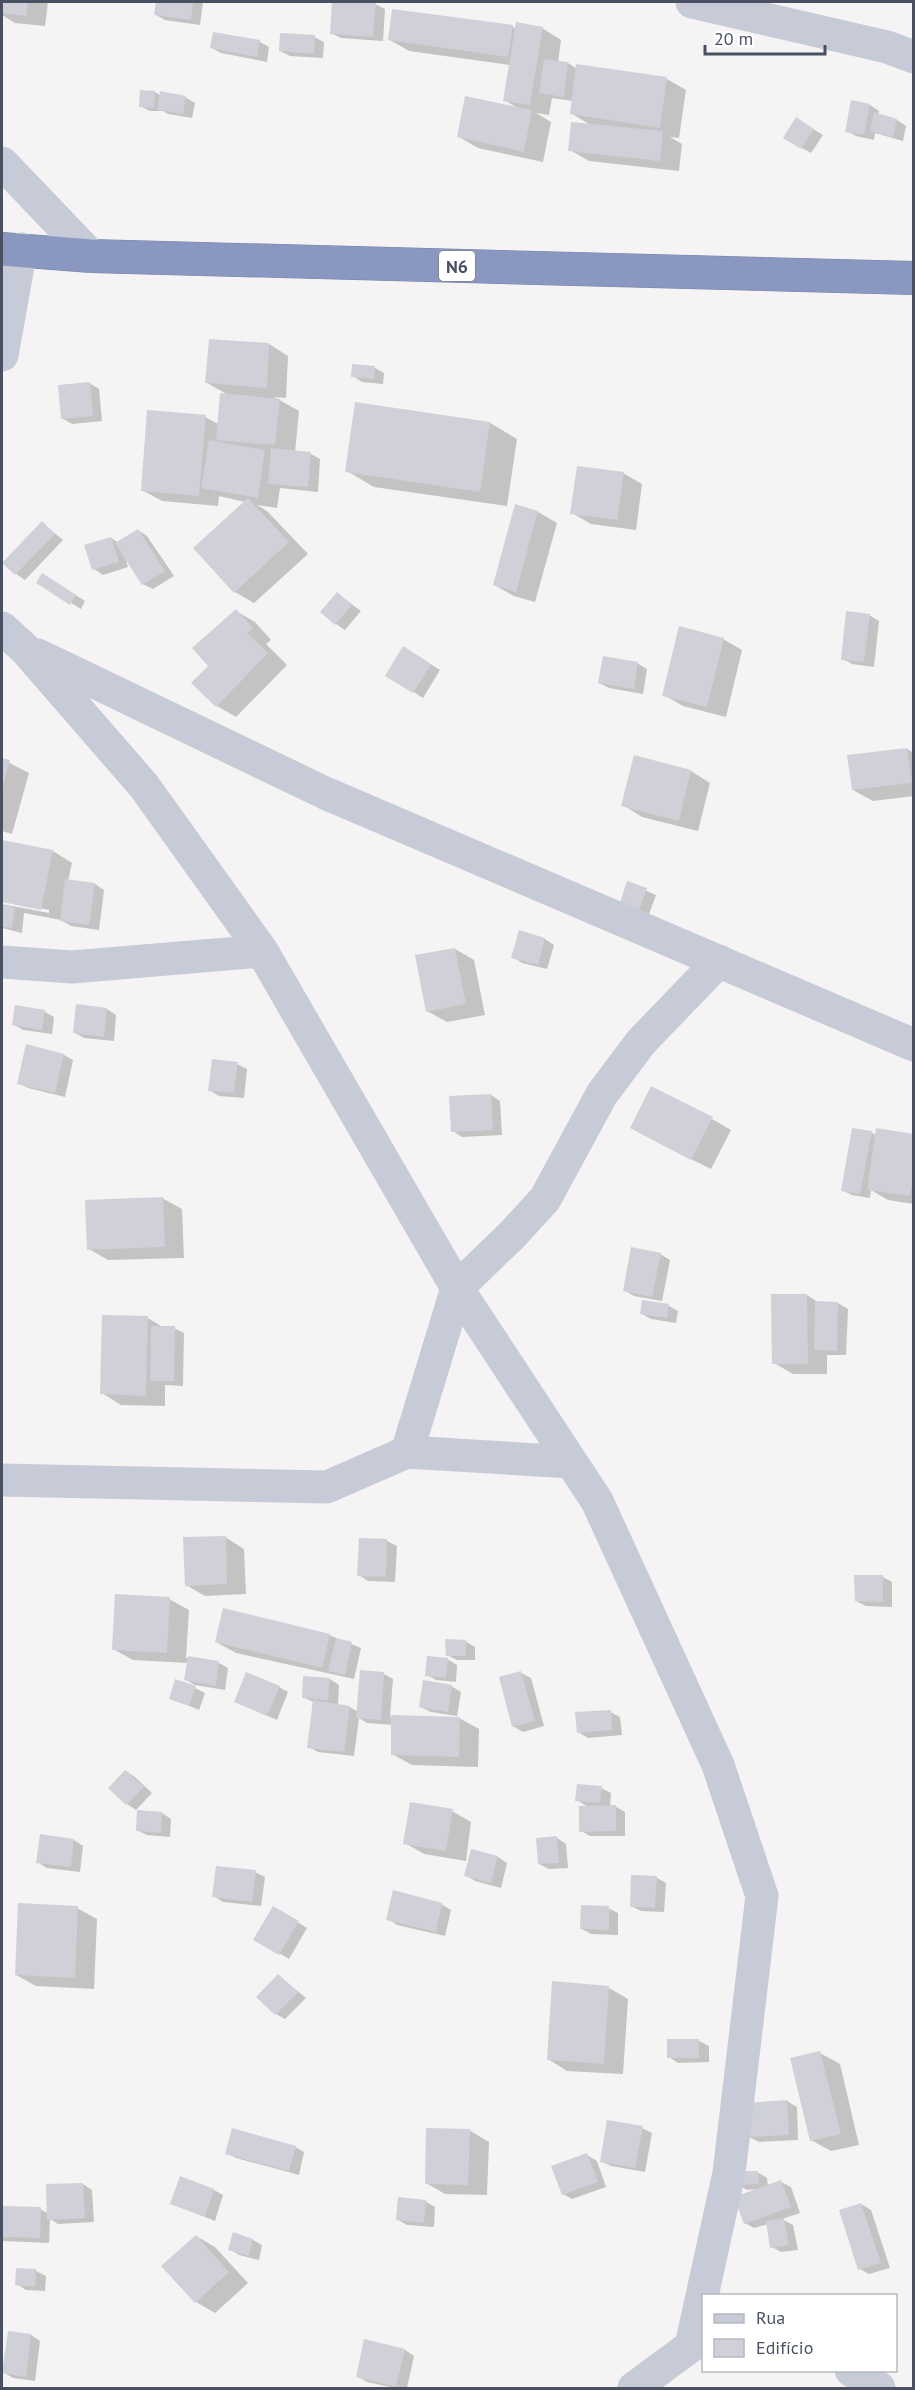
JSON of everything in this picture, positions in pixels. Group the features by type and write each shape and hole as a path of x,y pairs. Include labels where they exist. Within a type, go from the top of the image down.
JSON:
{"highway":[{"name":"N6","path":"11,249 91,256 914,278"}],"street":[{"path":"692,2 887,47 914,57"},
{"path":"2,164 91,256"},
{"path":"2,355 11,249"},
{"path":"14,638 144,786 262,951 458,1288 597,1501 718,1765 762,1896 716,2289"},
{"path":"14,638 325,793 719,961 912,1040"},
{"path":"2,962 72,967 262,951"},
{"path":"406,1452 458,1288 545,1199 602,1094 640,1042 719,961"},
{"path":"2,1480 327,1487 406,1452 571,1462"},
{"path":"634,2388 691,2346 702,2321"},
{"path":"854,2372 879,2388"}],"building":[{"path":"2,2 28,2 26,16 2,13"},
{"path":"156,2 193,2 191,20 154,15"},
{"path":"332,2 376,2 373,37 330,34"},
{"path":"392,9 513,25 508,57 388,40"},
{"path":"516,22 543,27 530,105 503,101"},
{"path":"213,32 260,40 257,57 210,48"},
{"path":"280,33 315,35 314,54 279,51"},
{"path":"544,59 568,62 564,97 539,93"},
{"path":"576,64 667,77 660,128 570,114"},
{"path":"140,90 155,91 154,108 139,107"},
{"path":"160,91 186,96 183,114 157,110"},
{"path":"465,96 532,110 524,152 457,137"},
{"path":"851,100 870,104 864,135 845,132"},
{"path":"874,112 897,119 893,137 870,131"},
{"path":"796,117 814,129 801,149 783,138"},
{"path":"571,122 663,131 660,161 568,151"},
{"path":"209,339 269,343 267,388 205,383"},
{"path":"352,364 375,366 374,379 351,377"},
{"path":"90,382 93,416 61,419 58,385"},
{"path":"220,393 280,399 275,445 216,440"},
{"path":"355,402 490,422 480,492 345,472"},
{"path":"147,410 206,415 199,496 141,491"},
{"path":"209,440 265,450 258,498 201,488"},
{"path":"271,448 311,452 308,487 268,484"},
{"path":"577,466 624,472 617,520 570,514"},
{"path":"248,498 289,542 234,593 193,548"},
{"path":"515,504 538,511 516,592 493,585"},
{"path":"42,521 55,534 15,575 2,563"},
{"path":"138,529 165,571 142,585 115,543"},
{"path":"111,537 119,562 92,570 84,545"},
{"path":"42,573 76,595 70,605 36,583"},
{"path":"337,592 352,605 335,625 320,612"},
{"path":"236,609 253,628 247,633 268,653 216,707 191,683 208,666 192,648"},
{"path":"846,611 870,614 864,662 841,660"},
{"path":"679,626 724,638 707,707 662,696"},
{"path":"403,646 431,664 413,693 385,676"},
{"path":"603,656 638,662 634,689 598,683"},
{"path":"907,748 912,783 852,790 847,755"},
{"path":"634,755 691,770 679,821 621,806"},
{"path":"2,758 10,760 2,789"},
{"path":"2,840 53,850 41,910 2,902"},
{"path":"65,879 95,883 89,925 60,921"},
{"path":"627,881 647,888 638,913 619,906"},
{"path":"2,905 15,907 12,928 2,927"},
{"path":"519,930 545,938 538,965 511,958"},
{"path":"455,948 466,1004 426,1012 415,955"},
{"path":"76,1004 107,1008 104,1037 73,1033"},
{"path":"15,1005 45,1010 42,1030 12,1025"},
{"path":"26,1044 64,1054 55,1093 17,1084"},
{"path":"212,1059 238,1062 234,1093 208,1091"},
{"path":"651,1086 713,1117 691,1160 630,1128"},
{"path":"491,1094 493,1130 451,1132 449,1096"},
{"path":"852,1128 872,1131 860,1194 841,1191"},
{"path":"876,1128 914,1134 914,1175 910,1196 867,1190"},
{"path":"163,1197 165,1247 87,1250 85,1200"},
{"path":"631,1247 661,1253 652,1297 623,1291"},
{"path":"771,1294 807,1294 808,1364 772,1364"},
{"path":"642,1300 669,1304 667,1318 640,1314"},
{"path":"815,1301 838,1302 837,1351 814,1350"},
{"path":"102,1315 148,1316 146,1396 100,1394"},
{"path":"151,1326 175,1326 174,1381 150,1381"},
{"path":"226,1536 227,1584 185,1586 183,1537"},
{"path":"359,1538 387,1539 386,1577 357,1576"},
{"path":"854,1575 883,1575 883,1602 855,1601"},
{"path":"115,1594 170,1597 167,1653 112,1650"},
{"path":"223,1608 330,1634 322,1668 215,1642"},
{"path":"336,1638 352,1642 345,1675 328,1671"},
{"path":"445,1639 466,1640 466,1656 446,1656"},
{"path":"188,1656 219,1661 216,1686 184,1680"},
{"path":"427,1656 448,1658 446,1678 425,1676"},
{"path":"360,1670 384,1672 381,1720 356,1718"},
{"path":"521,1671 535,1721 512,1727 499,1677"},
{"path":"246,1672 280,1686 267,1716 234,1702"},
{"path":"303,1676 330,1678 328,1700 302,1698"},
{"path":"175,1679 196,1686 189,1706 169,1699"},
{"path":"423,1680 452,1685 448,1712 419,1707"},
{"path":"313,1700 350,1706 344,1752 307,1748"},
{"path":"611,1710 612,1730 577,1733 575,1712"},
{"path":"391,1715 460,1717 459,1757 391,1755"},
{"path":"125,1770 144,1787 126,1805 108,1788"},
{"path":"577,1784 602,1786 600,1803 575,1801"},
{"path":"410,1802 453,1809 446,1851 403,1844"},
{"path":"616,1805 616,1831 579,1832 579,1806"},
{"path":"137,1810 162,1812 161,1833 136,1831"},
{"path":"40,1834 74,1839 71,1867 36,1863"},
{"path":"557,1836 559,1863 538,1864 536,1838"},
{"path":"471,1849 498,1856 491,1883 464,1876"},
{"path":"216,1866 256,1870 252,1902 212,1897"},
{"path":"631,1875 657,1876 655,1908 630,1907"},
{"path":"393,1890 442,1903 436,1932 386,1920"},
{"path":"18,1903 78,1906 75,1978 15,1975"},
{"path":"581,1905 609,1906 609,1930 580,1929"},
{"path":"273,1906 299,1921 279,1955 253,1940"},
{"path":"278,1974 298,1992 275,2015 256,1997"},
{"path":"552,1981 609,1986 604,2064 547,2060"},
{"path":"667,2039 699,2039 699,2058 667,2058"},
{"path":"820,2051 841,2134 810,2141 790,2058"},
{"path":"787,2100 789,2135 748,2137 745,2103"},
{"path":"607,2120 643,2126 635,2168 600,2162"},
{"path":"232,2128 296,2146 289,2171 225,2154"},
{"path":"426,2128 470,2129 468,2185 425,2184"},
{"path":"587,2153 598,2182 562,2195 551,2166"},
{"path":"736,2171 758,2171 759,2184 736,2185"},
{"path":"180,2176 214,2189 205,2217 170,2204"},
{"path":"781,2180 791,2207 744,2224 734,2197"},
{"path":"83,2183 85,2218 47,2220 46,2184"},
{"path":"398,2197 426,2200 424,2223 396,2220"},
{"path":"861,2203 881,2263 858,2270 839,2210"},
{"path":"2,2206 41,2207 40,2238 2,2237"},
{"path":"784,2218 789,2245 770,2248 766,2221"},
{"path":"233,2232 253,2239 249,2256 228,2250"},
{"path":"196,2235 229,2272 195,2303 161,2266"},
{"path":"16,2268 36,2269 35,2287 15,2285"},
{"path":"8,2331 31,2334 26,2377 2,2373"},
{"path":"364,2339 405,2349 396,2387 356,2377"}]}
